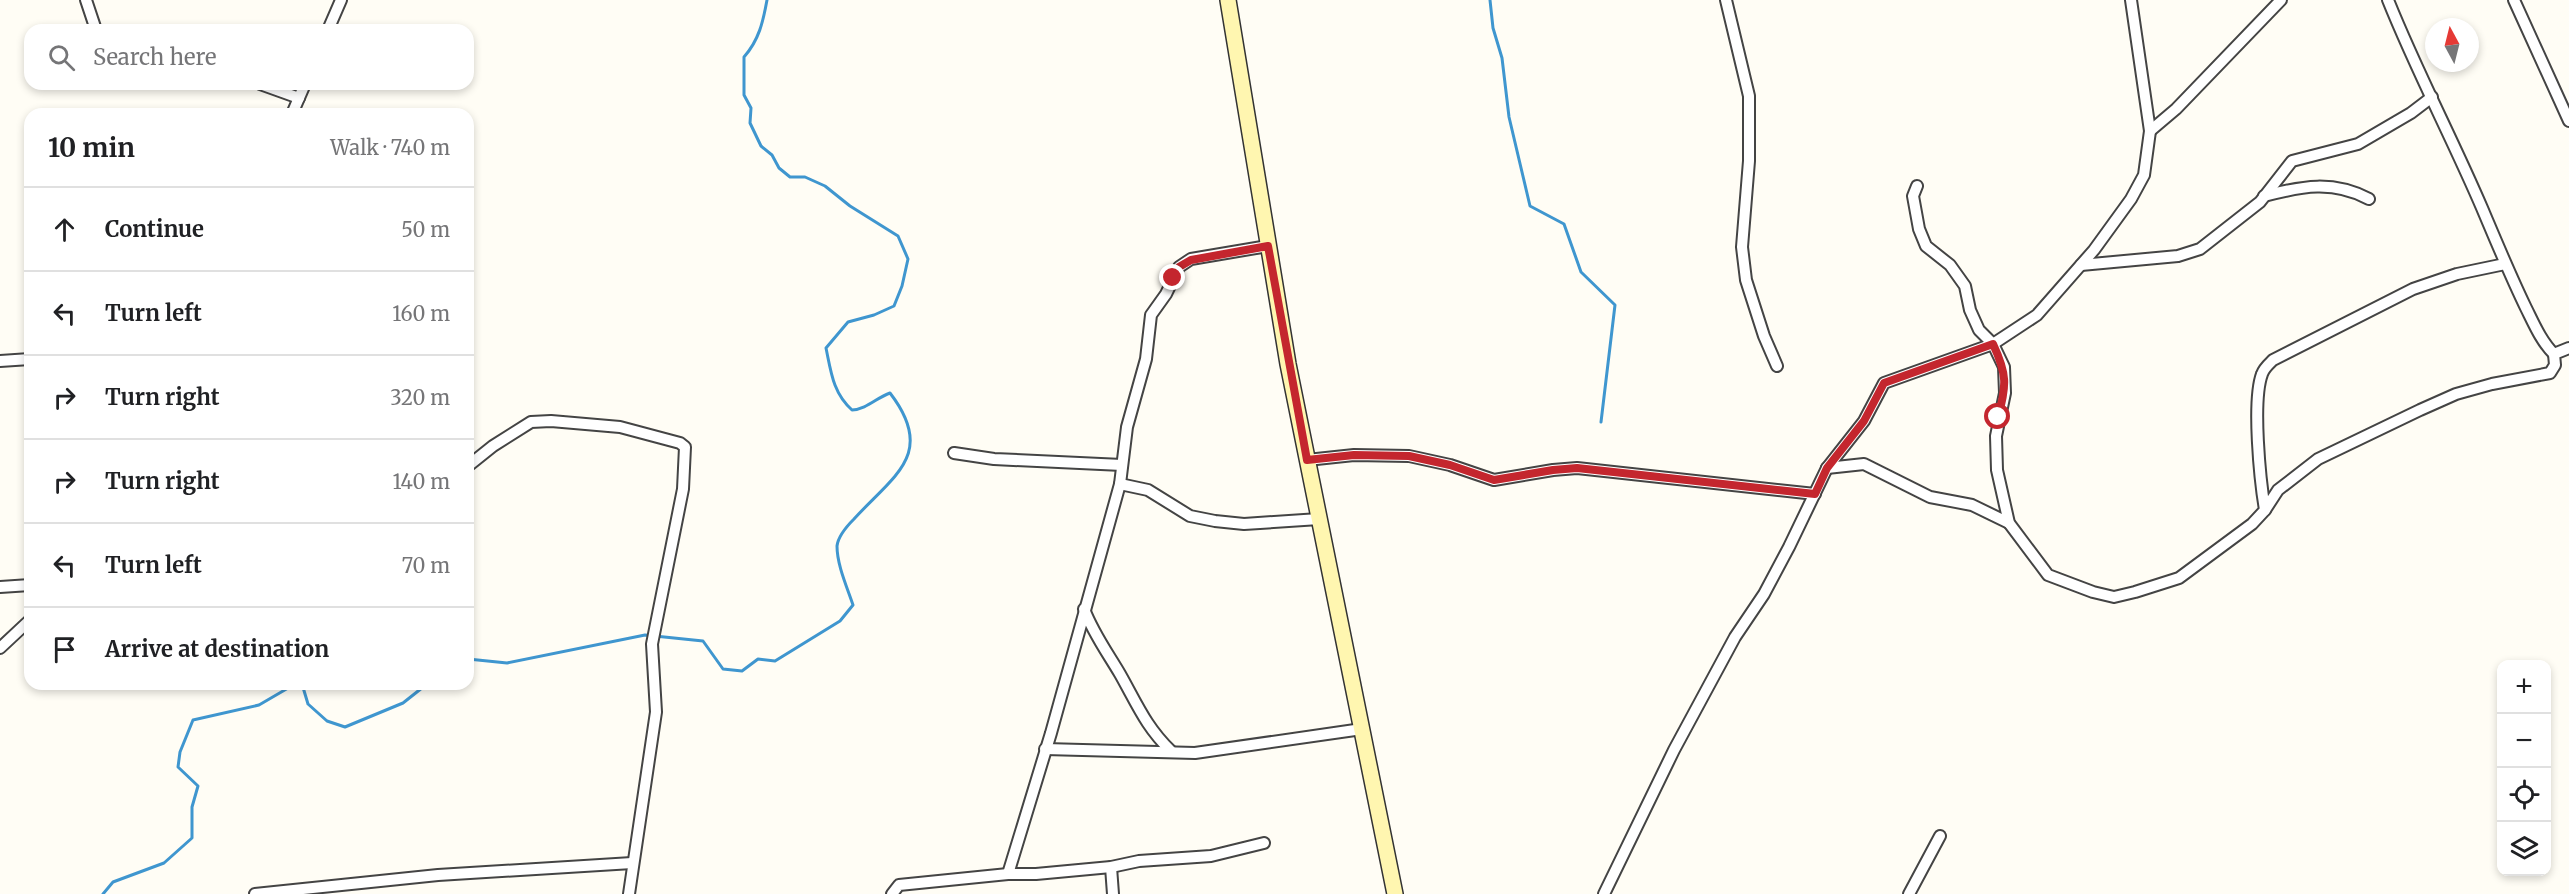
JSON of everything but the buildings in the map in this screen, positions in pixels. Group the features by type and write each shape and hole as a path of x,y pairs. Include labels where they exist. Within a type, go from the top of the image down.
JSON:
{"main road":[{"path":"1228,0 1268,246 1307,460 1395,894"}],"street":[{"path":"86,0 94,24"},
{"path":"331,24 341,0"},
{"path":"1726,0 1749,96 1749,161 1742,247 1746,280 1764,336 1778,366"},
{"path":"1604,894 1674,750 1736,637 1764,594 1827,468 1864,421 1884,383 1993,344 2037,315 2081,266 2131,199 2144,176 2150,131 2131,0"},
{"path":"2150,131 2176,109 2281,0"},
{"path":"1917,186 1914,196 1919,229 1926,246 1950,265 1965,286 1970,310 1979,330 1993,344 2004,367 2005,393 1996,436 1998,471 2009,523 2048,576 2093,592 2114,597 2179,578 2252,524 2265,510 2278,490 2318,459 2456,394 2492,384 2550,373 2555,365 2554,354 2542,340 2505,264 2388,0"},
{"path":"2514,0 2569,121"},
{"path":"277,90 299,98"},
{"path":"295,108 302,90"},
{"path":"2081,266 2178,256 2200,249 2260,202 2292,161 2358,144 2411,113 2432,97"},
{"path":"2264,196 2293,188 2318,187 2350,189 2369,199"},
{"path":"1008,874 1120,484 1127,427 1146,359 1151,315 1166,294 1179,267 1191,260 1268,246"},
{"path":"2265,510 2260,476 2258,409 2261,375 2273,360 2413,289 2457,274 2505,264"},
{"path":"2554,354 2569,348"},
{"path":"0,361 24,359"},
{"path":"474,462 519,428 531,422 621,427 680,443 685,447 682,489 652,644 656,712 629,894"},
{"path":"954,453 994,459 1122,465"},
{"path":"1307,460 1354,455 1409,456 1450,465 1494,480 1577,468 1815,494"},
{"path":"1827,468 1864,464 1930,497 1972,505 2009,523"},
{"path":"1120,484 1148,490 1190,516 1244,524 1319,519"},
{"path":"0,587 24,585"},
{"path":"1084,609 1090,626 1120,674 1139,711 1153,733 1170,751"},
{"path":"0,648 24,626"},
{"path":"1045,749 1195,753 1362,729"},
{"path":"1909,894 1940,836"},
{"path":"892,894 899,885 1210,856 1264,843"},
{"path":"255,894 438,875 632,863"},
{"path":"1111,867 1113,894"}],"waterway":[{"path":"474,660 507,663 645,635 703,641 723,669 742,671 758,659 775,661 840,621 853,605 840,568 837,546 841,535 849,525 895,476 904,463 910,448 910,432 904,414 890,393 862,408 852,410 837,389 831,374 826,348 848,322 874,315 894,306 902,286 908,259 898,236 850,206 825,186 805,177 790,177 779,168 772,155 761,146 750,123 751,108 744,95 744,57 760,30 767,0"},
{"path":"1490,0 1493,28 1502,58 1509,117 1530,206 1564,224 1581,272 1615,305 1601,422"},
{"path":"103,894 113,882 164,863 192,838 192,807 198,786 178,767 180,752 193,720 259,705 285,690"},
{"path":"304,690 308,704 327,721 345,727 403,703 419,690"}],"route":[{"path":"1173,278 1179,267 1191,260 1268,246 1307,460 1354,455 1409,456 1450,465 1494,480 1577,468 1815,494 1827,468 1864,421 1884,383 1993,344 2004,367 2005,393 1998,417"}]}
